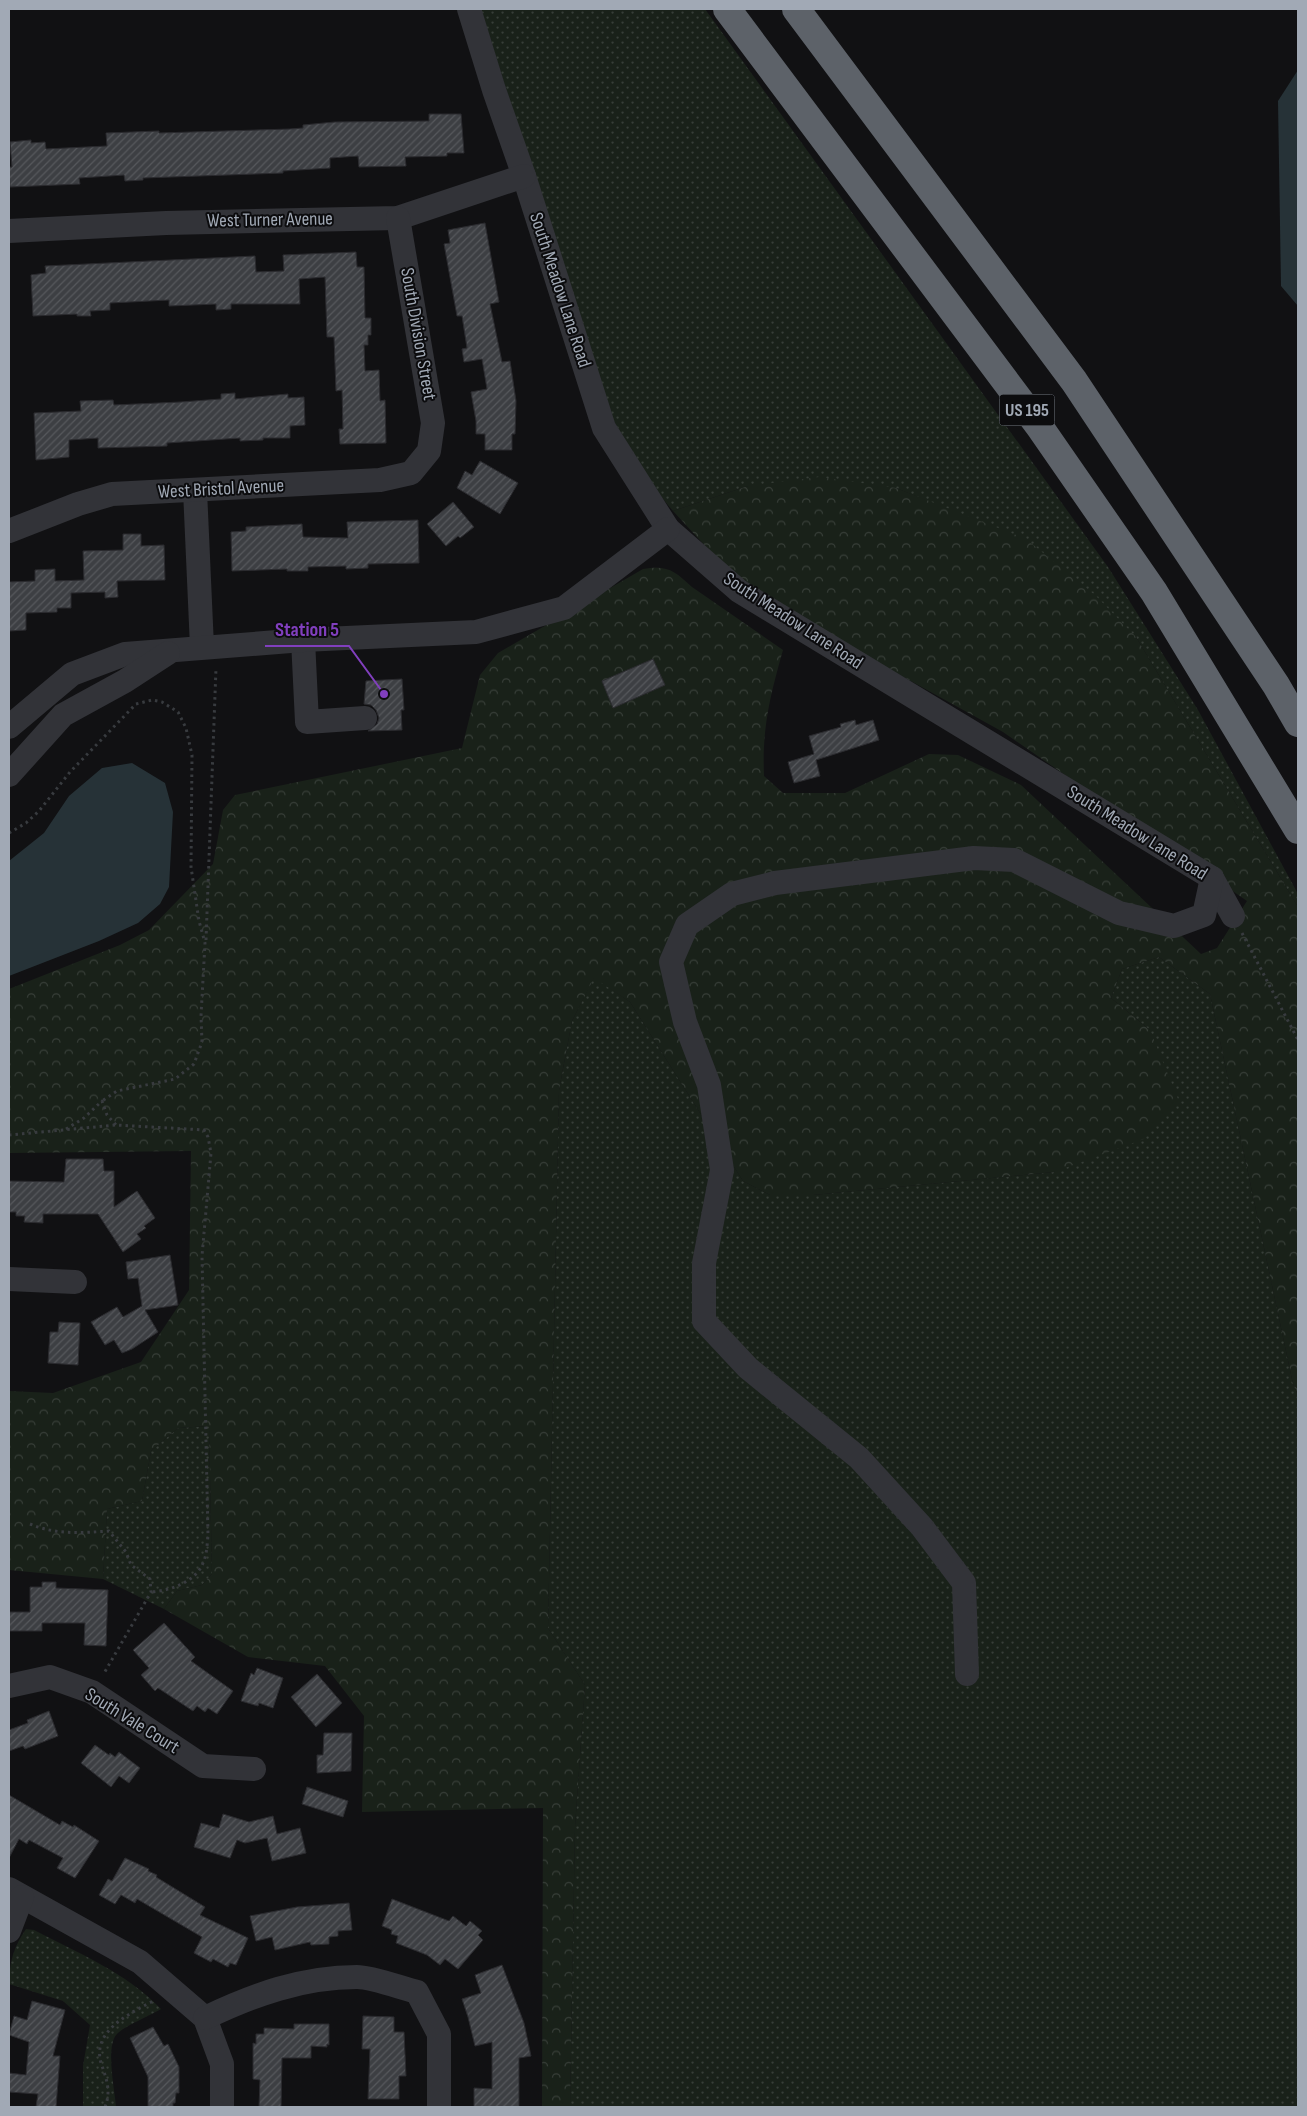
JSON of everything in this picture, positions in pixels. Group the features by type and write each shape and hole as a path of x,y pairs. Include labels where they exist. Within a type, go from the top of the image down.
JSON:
{"highway":[{"name":"US 195","path":"727,9 1039,426 1149,584 1298,830"},
{"name":"US 195","path":"796,9 1074,381 1276,685 1298,723"}],"street":[{"name":"South Meadow Lane Road","path":"469,9 604,428 668,529 739,590 1212,878 1233,916"},
{"name":"West Turner Avenue","path":"9,232 166,223 398,218 524,176"},
{"name":"South Division Street","path":"398,218 433,423 429,451"},
{"name":"West Bristol Avenue","path":"9,531 78,504 112,494 380,480 411,473 429,451"},
{"path":"195,490 202,647"},
{"path":"9,727 72,674 125,654 170,652 202,647 303,640 476,632 564,608 668,529"},
{"path":"303,640 307,722 365,718"},
{"path":"9,775 63,715 125,681 170,652"},
{"path":"967,1674 964,1583 922,1527 859,1458 748,1368 704,1321 704,1263 722,1170 709,1085 685,1022 671,962 687,925 732,894 775,883 974,858 1014,860 1119,913 1174,926 1204,915 1212,878"},
{"path":"9,1279 75,1282"},
{"name":"South Vale Court","path":"9,1686 50,1677 92,1692 203,1766 254,1770"},
{"path":"9,1931 15,1893 140,1962 205,2018 222,2064 222,2107"},
{"path":"205,2018 246,1998 291,1984 358,1977 417,1992 439,2034 439,2107"}],"path":[{"path":"66,1130 84,1118 102,1100 117,1091 175,1079 194,1064 202,1042 216,668"},
{"path":"9,832 26,823 39,811 70,772 136,704 152,700 162,702 178,712 186,728 192,755 191,867 199,921 206,943"},
{"path":"1233,916 1298,1040"},
{"path":"102,1100 107,1115 116,1125"},
{"path":"9,1135 116,1125 204,1130 208,1137 211,1153 202,1256 208,1536 204,1562 197,1575 163,1592 151,1592"},
{"path":"30,1524 45,1530 72,1533 109,1531 126,1552 131,1566 150,1579 151,1592 102,1676"},
{"path":"105,2107 108,2102 108,2083 101,2063 100,2053 103,2039 117,2021 156,1999"}],"green space":[{"path":"481,9 705,9 1108,567 1198,710 1298,894 1298,907 1136,637 940,506 896,488 748,486 673,511 652,485 603,400"},
{"path":"819,477 896,488 1026,539 1096,596 1136,637 1298,907 1298,1395 1293,1384 1210,994 1159,957 1122,969 1111,998 1150,1030 1178,1099 1144,1139 1054,1172 813,1195 770,1195 743,1181 630,1002 594,978 572,1021 559,1090 548,1628 585,1685 575,1827 570,2107 542,2107 543,1808 362,1812 364,1716 325,1666 248,1657 164,1609 177,1591 202,1585 212,1574 209,1426 178,1428 151,1451 142,1501 107,1509 103,1579 9,1570 9,1391 53,1393 141,1362 189,1290 191,1151 9,1153 9,989 120,945 149,930 213,864 223,810 235,795 462,748 480,675 498,653 643,569 651,568 664,568 680,576 692,587 783,650 768,712 764,743 764,776 783,793 845,793 929,754 958,755 1021,785 1201,954 1217,948 1247,901 1003,732 786,612 720,562 673,511 748,486"},
{"path":"1159,957 1210,994 1293,1384 1298,1395 1298,2107 570,2107 575,1827 585,1685 548,1628 559,1090 572,1021 594,977 630,1002 743,1181 770,1195 813,1195 1054,1172 1150,1030 1111,998 1122,969"},
{"path":"209,1426 212,1574 202,1585 177,1591 164,1609 103,1579 107,1509 142,1501 151,1451 178,1428"},
{"path":"26,1929 34,1930 117,1974 148,1996 161,2009 125,2028 113,2040 111,2058 116,2107 83,2107 83,2066 90,2025 63,2001 9,1984 13,1955"}],"shaded area":[{"path":"1298,70 1298,306 1281,286 1278,101"},
{"path":"132,763 165,783 173,812 169,887 160,904 138,923 99,941 9,976 9,861 44,833 69,796 102,768"}],"building":[{"path":"429,114 461,114 464,153 447,153 447,156 405,157 406,166 359,167 358,156 330,158 330,168 283,171 283,173 143,178 143,180 125,181 124,175 79,178 80,184 10,187 9,167 12,167 10,142 31,140 31,143 45,142 46,149 107,146 106,133 290,129 303,128 303,125 335,122 429,121"},
{"path":"485,223 499,302 490,304 502,362 510,361 516,401 515,434 512,434 512,450 485,450 485,434 476,434 476,421 471,392 487,389 482,359 464,362 462,349 467,348 462,316 457,316 444,244 450,243 448,230"},
{"path":"356,252 357,267 364,267 365,318 371,318 371,335 368,335 368,345 364,345 365,371 379,370 380,401 385,400 386,443 340,444 339,429 343,429 342,390 336,391 334,337 327,337 325,277 299,279 300,304 231,304 231,309 216,310 216,304 169,306 169,300 110,303 110,310 90,311 91,316 77,316 77,314 33,316 31,275 46,273 45,266 255,256 256,272 284,271 283,255"},
{"path":"235,393 235,399 288,394 288,398 304,397 305,425 290,426 290,438 263,438 263,440 240,441 240,438 167,443 167,446 98,448 98,438 69,440 69,457 36,460 34,413 81,411 80,401 113,400 114,405 181,402 221,399 221,394"},
{"path":"480,461 518,483 500,514 457,488 465,471 472,475"},
{"path":"453,502 474,527 460,538 458,536 446,546 427,524"},
{"path":"418,520 419,563 368,564 368,568 346,569 346,566 308,567 308,571 287,571 287,569 232,571 231,532 246,531 246,527 302,524 303,537 348,538 347,522"},
{"path":"123,534 141,534 141,546 164,545 165,580 117,581 118,597 105,598 105,592 71,593 71,608 57,608 57,612 26,613 26,630 9,631 9,582 35,581 35,570 55,569 55,581 84,580 83,551 123,550"},
{"path":"653,659 665,685 613,708 602,681"},
{"path":"402,679 404,710 401,710 402,730 368,731 377,724 379,718 376,710 371,705 364,704 366,681"},
{"path":"855,720 856,725 873,720 879,740 816,760 820,776 794,783 788,762 814,754 809,736 841,727 840,724"},
{"path":"66,1159 103,1159 104,1171 114,1171 114,1207 137,1191 155,1218 137,1234 141,1239 123,1252 98,1214 43,1214 43,1223 24,1222 25,1216 16,1216 16,1212 9,1212 9,1181 64,1182"},
{"path":"170,1255 178,1305 145,1310 158,1332 132,1349 122,1353 114,1340 105,1345 91,1322 117,1307 123,1317 142,1306 138,1278 128,1279 126,1262"},
{"path":"59,1322 80,1323 78,1365 48,1363 50,1332 58,1332"},
{"path":"42,1582 56,1582 56,1588 108,1590 106,1646 84,1645 85,1623 42,1623 42,1631 9,1631 9,1612 30,1612 30,1587 42,1587"},
{"path":"164,1623 195,1657 191,1661 233,1691 217,1714 208,1708 205,1712 197,1706 193,1711 158,1688 155,1691 141,1675 149,1668 133,1650"},
{"path":"257,1668 283,1678 273,1708 259,1703 258,1706 241,1701 251,1673 254,1675"},
{"path":"317,1674 342,1703 316,1727 291,1697"},
{"path":"49,1711 58,1736 25,1749 23,1746 9,1751 9,1730 28,1723 27,1720"},
{"path":"324,1733 352,1733 351,1771 317,1773 317,1755 323,1755"},
{"path":"95,1745 115,1757 119,1752 140,1768 129,1783 119,1776 111,1787 81,1763"},
{"path":"307,1787 348,1801 343,1817 302,1804"},
{"path":"9,1795 60,1825 62,1821 73,1827 74,1825 99,1841 75,1878 57,1868 63,1858 29,1840 27,1844 19,1839 9,1858"},
{"path":"223,1814 249,1822 273,1816 277,1834 300,1828 306,1853 272,1861 267,1838 245,1843 237,1840 230,1858 194,1847 201,1823 219,1828"},
{"path":"125,1858 149,1869 148,1871 157,1875 156,1877 205,1907 200,1915 248,1938 236,1965 230,1963 228,1967 213,1959 211,1962 194,1953 202,1937 137,1899 135,1903 121,1895 115,1904 99,1895 108,1879 112,1881"},
{"path":"392,1899 449,1921 453,1916 466,1926 470,1921 482,1931 478,1935 483,1940 458,1969 445,1959 440,1965 427,1955 396,1943 398,1936 391,1934 392,1930 382,1926"},
{"path":"349,1903 352,1930 338,1931 338,1936 329,1937 329,1944 311,1945 310,1942 275,1950 272,1937 256,1941 250,1916 297,1907"},
{"path":"502,1965 524,2023 531,2056 519,2058 519,2107 474,2107 474,2088 492,2089 492,2042 475,2046 462,1999 481,1993 475,1975"},
{"path":"32,2001 65,2010 53,2056 60,2056 56,2107 36,2107 38,2094 9,2092 9,2073 26,2075 29,2042 9,2035 14,2016 27,2020"},
{"path":"363,2016 394,2017 394,2032 404,2032 406,2076 399,2076 399,2099 368,2099 370,2049 362,2049"},
{"path":"294,2024 329,2024 329,2045 327,2044 327,2047 311,2046 311,2058 282,2058 281,2107 259,2107 260,2080 253,2079 253,2043 256,2044 256,2034 264,2034 264,2028 294,2029"},
{"path":"153,2027 164,2046 168,2044 179,2067 179,2093 176,2093 173,2107 148,2107 148,2077 130,2038"}],"place":[{"name":"Station 5","path":"384,694"}]}
